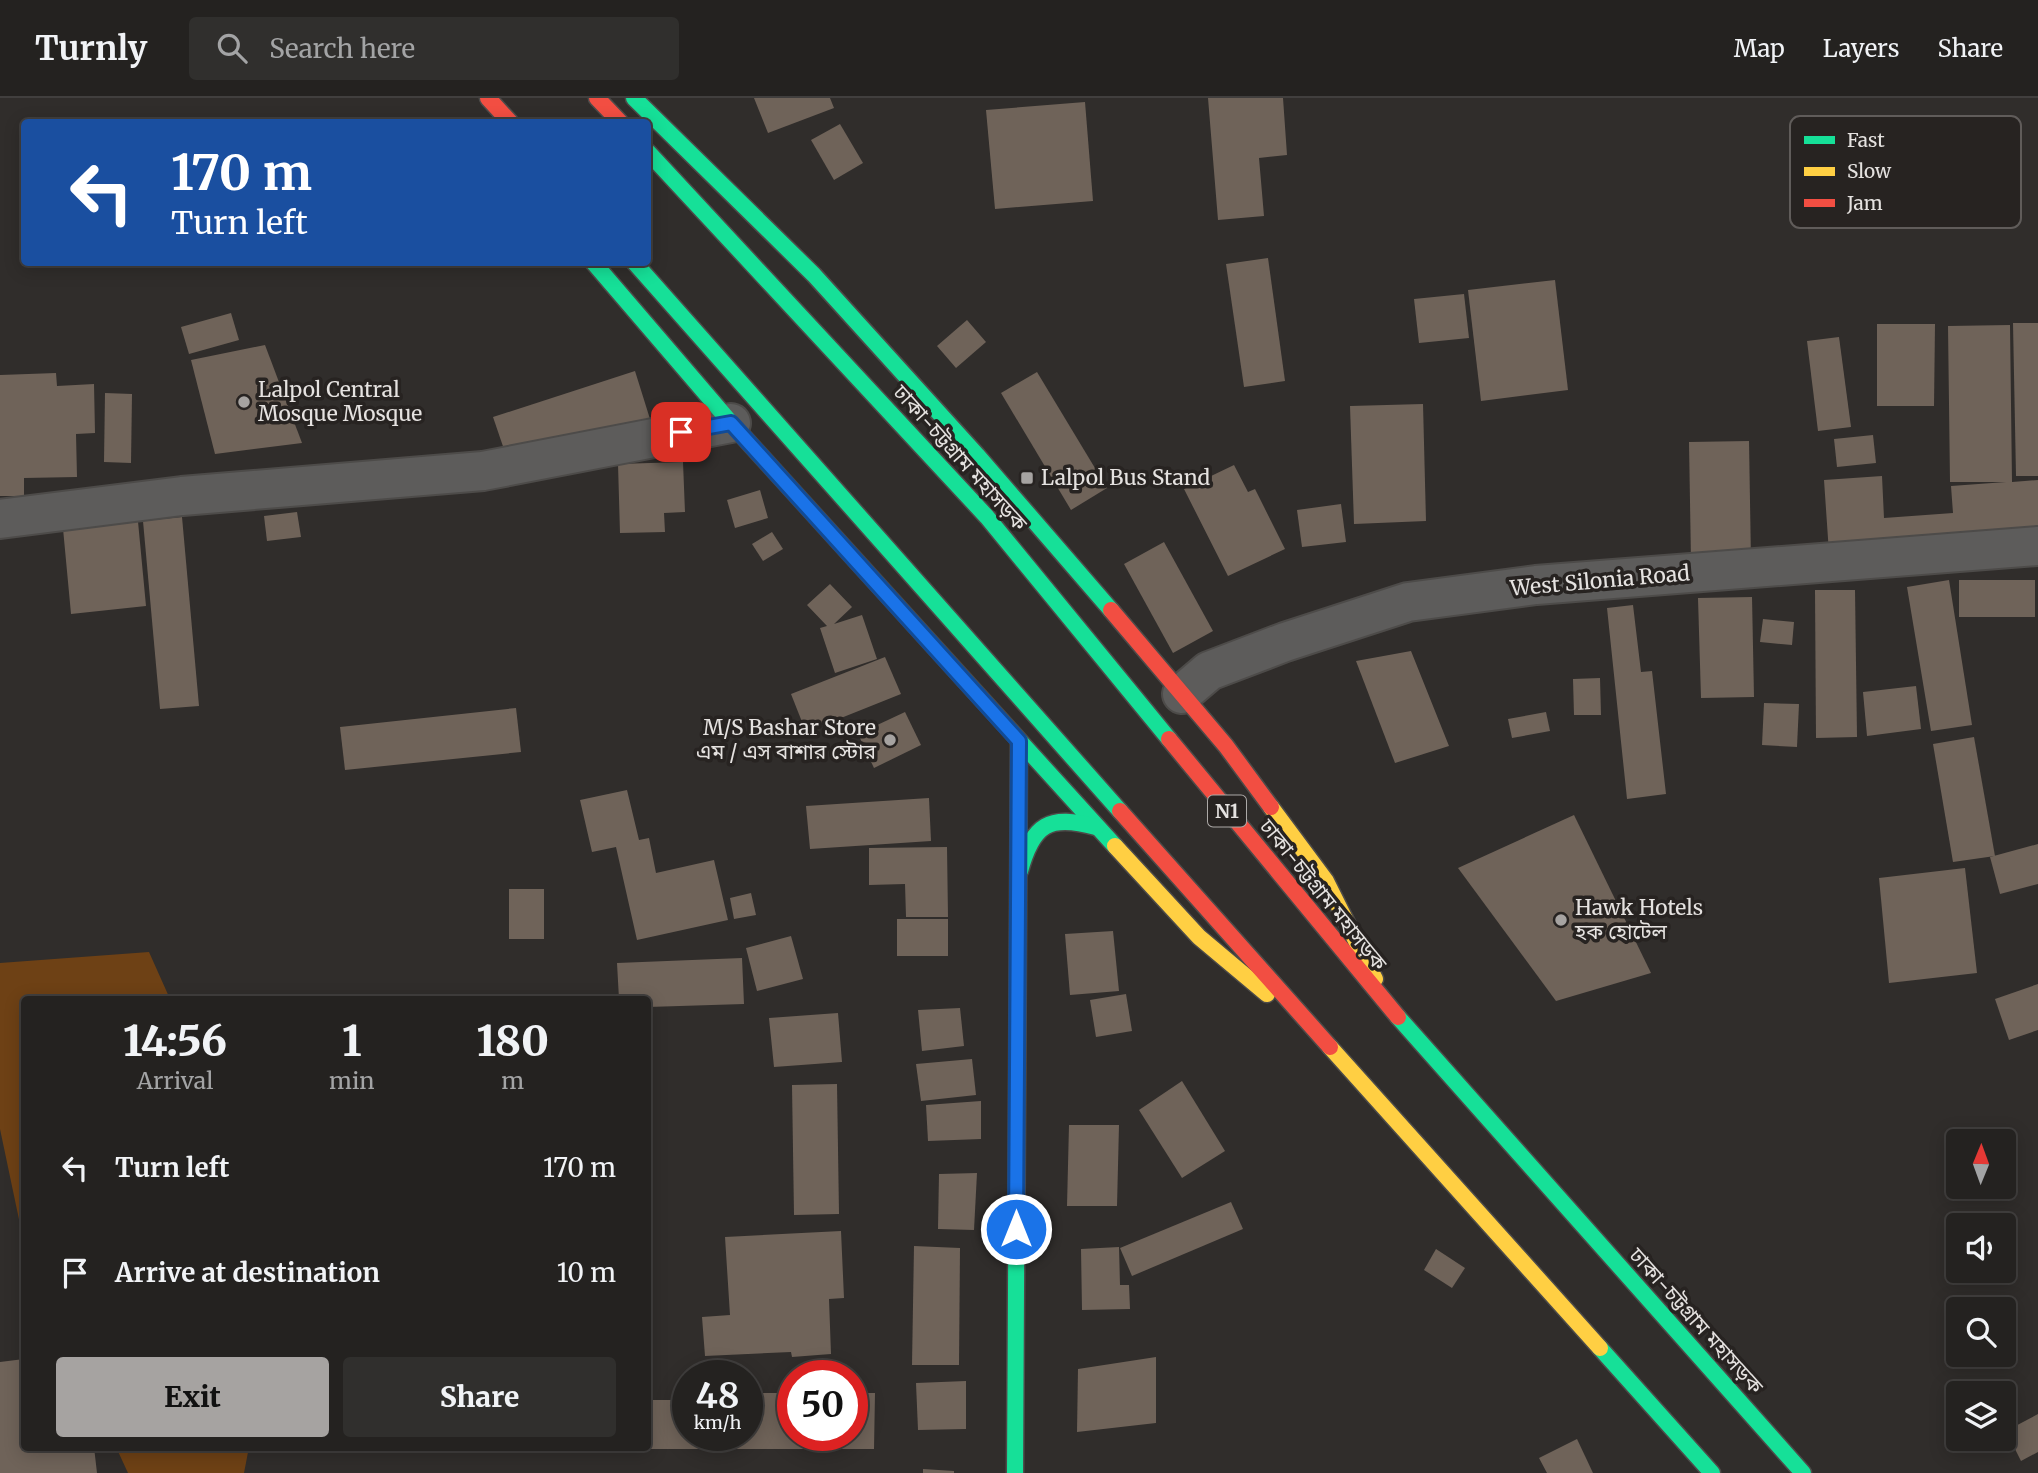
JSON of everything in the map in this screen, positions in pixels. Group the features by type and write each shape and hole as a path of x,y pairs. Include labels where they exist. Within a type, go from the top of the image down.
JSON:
{"main road":[{"path":"488,98 498,119"},
{"path":"488,98 507,119"},
{"path":"597,98 617,119"},
{"path":"634,98 814,275 977,455 1226,746 1326,881 1389,1006"},
{"name":"ঢাকা-চট্টগ্রাম মহাসড়ক","path":"651,155 988,517 1364,978 1803,1473"},
{"path":"596,266 731,423 1096,827 1199,937 1325,1042"},
{"path":"638,266 1325,1042 1712,1473"},
{"path":"1015,1473 1019,741"},
{"path":"1018,876 1034,835 1051,823 1069,821 1096,827"}],"street":[{"path":"0,519 182,496 483,471 731,423"},
{"name":"West Silonia Road","path":"1182,694 1209,671 1285,642 1408,602 1536,585 2038,546"}],"shaded area":[{"path":"149,952 169,996 21,996 21,1229 0,1129 0,963"},
{"path":"118,1451 248,1451 244,1473 128,1473"}],"building":[{"path":"754,98 830,98 834,108 768,133"},
{"path":"1208,98 1283,98 1287,155 1259,158 1264,216 1218,220"},
{"path":"1085,102 1093,201 995,209 986,110"},
{"path":"840,124 863,163 834,180 811,140"},
{"path":"1268,258 1285,381 1244,387 1226,264"},
{"path":"1555,280 1568,390 1481,401 1468,290"},
{"path":"1464,294 1469,338 1419,343 1414,299"},
{"path":"231,313 239,340 189,354 181,327"},
{"path":"967,320 986,342 956,368 937,346"},
{"path":"2013,323 2038,323 2038,476 2016,476"},
{"path":"1877,324 1935,324 1934,406 1877,406"},
{"path":"2010,325 2012,482 2038,480 2038,538 1829,553 1824,480 1882,476 1884,518 1953,513 1951,486 2006,482 1950,482 1948,326"},
{"path":"1839,337 1851,427 1818,431 1807,341"},
{"name":"Lalpol Central Mosque Mosque","path":"265,345 302,443 215,454 191,360"},
{"path":"635,371 650,419 509,464 493,417"},
{"path":"1037,372 1107,488 1071,510 1001,393"},
{"path":"56,373 57,386 94,384 95,433 76,434 77,477 24,478 24,496 0,496 0,375"},
{"path":"105,393 132,394 131,463 104,462"},
{"path":"1423,404 1426,521 1354,524 1350,406"},
{"path":"1873,435 1876,463 1837,467 1834,439"},
{"path":"1749,441 1751,561 1691,561 1689,442"},
{"path":"683,462 685,512 664,513 665,532 620,533 618,464"},
{"path":"1234,465 1248,492 1255,489 1285,549 1228,576 1184,489"},
{"path":"760,490 768,518 735,528 727,500"},
{"path":"1341,504 1346,542 1302,547 1297,510"},
{"path":"137,511 146,606 71,614 62,518"},
{"path":"297,512 301,537 267,541 264,516"},
{"path":"182,517 199,706 160,709 143,521"},
{"path":"772,532 783,549 763,561 752,544"},
{"path":"1164,542 1213,631 1173,653 1124,564"},
{"path":"1949,580 1972,725 1931,731 1907,587"},
{"path":"1959,580 2035,580 2035,617 1959,617"},
{"path":"830,584 852,607 834,624 862,615 877,659 835,673 820,628 827,626 807,605"},
{"path":"1815,590 1855,590 1857,737 1816,738"},
{"path":"1752,597 1754,697 1701,698 1698,598"},
{"path":"1633,605 1641,672 1652,671 1666,794 1627,799 1607,608"},
{"path":"1763,619 1794,622 1792,645 1760,642"},
{"path":"1411,651 1449,746 1395,763 1356,661"},
{"path":"885,657 901,694 806,732 791,694"},
{"path":"1600,678 1601,715 1574,715 1573,679"},
{"path":"1916,686 1921,729 1867,736 1863,692"},
{"path":"1764,703 1799,704 1797,747 1762,745"},
{"path":"516,708 521,752 345,770 340,727"},
{"name":"M/S Bashar Store এম / এস বাশার স্টোর","path":"905,712 921,745 874,768 858,734"},
{"path":"1546,712 1550,731 1512,738 1508,719"},
{"path":"1974,737 1995,856 1953,862 1933,744"},
{"path":"627,790 639,840 649,838 656,873 714,860 728,920 637,940 616,847 592,852 580,800"},
{"path":"929,798 931,841 810,849 806,806"},
{"name":"Hawk Hotels হক হোটেল","path":"1574,815 1651,973 1556,1001 1458,868"},
{"path":"2038,844 2038,884 2000,894 1990,857"},
{"path":"947,847 948,917 906,917 905,884 869,885 869,848"},
{"path":"1965,868 1977,973 1889,983 1879,878"},
{"path":"509,889 544,889 544,939 509,939"},
{"path":"751,893 756,915 734,919 730,898"},
{"path":"897,919 948,919 948,956 897,956"},
{"path":"1113,931 1119,991 1070,995 1065,934"},
{"path":"791,936 803,979 757,991 746,948"},
{"path":"742,958 744,1004 651,1007 651,996 619,996 617,963"},
{"path":"2038,984 2038,1030 2009,1040 1995,999"},
{"path":"1126,994 1132,1031 1096,1037 1090,1000"},
{"path":"960,1008 964,1046 922,1051 918,1010"},
{"path":"838,1013 842,1062 774,1067 769,1018"},
{"path":"972,1059 976,1095 921,1101 916,1064"},
{"path":"1182,1081 1225,1151 1182,1178 1139,1110"},
{"path":"837,1084 839,1214 794,1215 792,1085"},
{"path":"981,1101 981,1139 928,1141 926,1105"},
{"path":"1069,1125 1119,1125 1117,1206 1067,1206"},
{"path":"977,1173 974,1230 938,1229 939,1174"},
{"path":"1231,1202 1243,1229 1132,1276 1120,1248"},
{"path":"841,1231 844,1298 829,1299 831,1354 792,1357 791,1352 705,1356 702,1317 730,1315 725,1237"},
{"path":"914,1246 960,1248 959,1365 912,1365"},
{"path":"1119,1247 1120,1285 1129,1285 1130,1309 1082,1310 1081,1249"},
{"path":"1436,1249 1465,1268 1452,1288 1424,1270"},
{"path":"1156,1357 1156,1423 1077,1432 1078,1369"},
{"path":"21,1359 21,1451 94,1451 97,1473 0,1473 0,1362"},
{"path":"966,1381 966,1429 918,1430 916,1383"},
{"path":"763,1393 777,1393 777,1449 763,1449"},
{"path":"868,1393 875,1393 874,1449 868,1449"},
{"path":"651,1400 672,1400 672,1449 651,1449"},
{"path":"2038,1414 2038,1452 2021,1461 2016,1451 2016,1426"},
{"path":"1577,1439 1593,1473 1547,1473 1539,1458"},
{"path":"923,1469 954,1471 954,1473 923,1473"}],"traffic: fast":[{"path":"634,98 814,275 977,455 1111,610"},
{"path":"651,155 987,517 1169,739"},
{"path":"596,266 731,423 1115,846"},
{"path":"638,266 1120,811"},
{"path":"1015,1473 1019,741"},
{"path":"1020,871 1031,842 1045,826 1066,822 1096,827"},
{"path":"1398,1017 1803,1473"},
{"path":"1600,1348 1712,1473"}],"traffic: slow":[{"path":"1271,807 1326,881 1375,979"},
{"path":"1115,846 1199,937 1267,994"},
{"path":"1330,1047 1600,1348"}],"traffic: jam":[{"path":"488,98 507,119"},
{"path":"597,98 617,119"},
{"path":"1111,610 1226,746 1271,807"},
{"path":"1169,739 1398,1017"},
{"path":"1120,811 1330,1047"}],"place":[{"name":"Lalpol Central Mosque Mosque","path":"244,402"},
{"name":"Lalpol Bus Stand","path":"1027,478"},
{"name":"M/S Bashar Store এম / এস বাশার স্টোর","path":"890,740"},
{"name":"Hawk Hotels হক হোটেল","path":"1561,920"}],"route":[{"path":"681,432 731,423 1019,741 1016,1229"}]}
